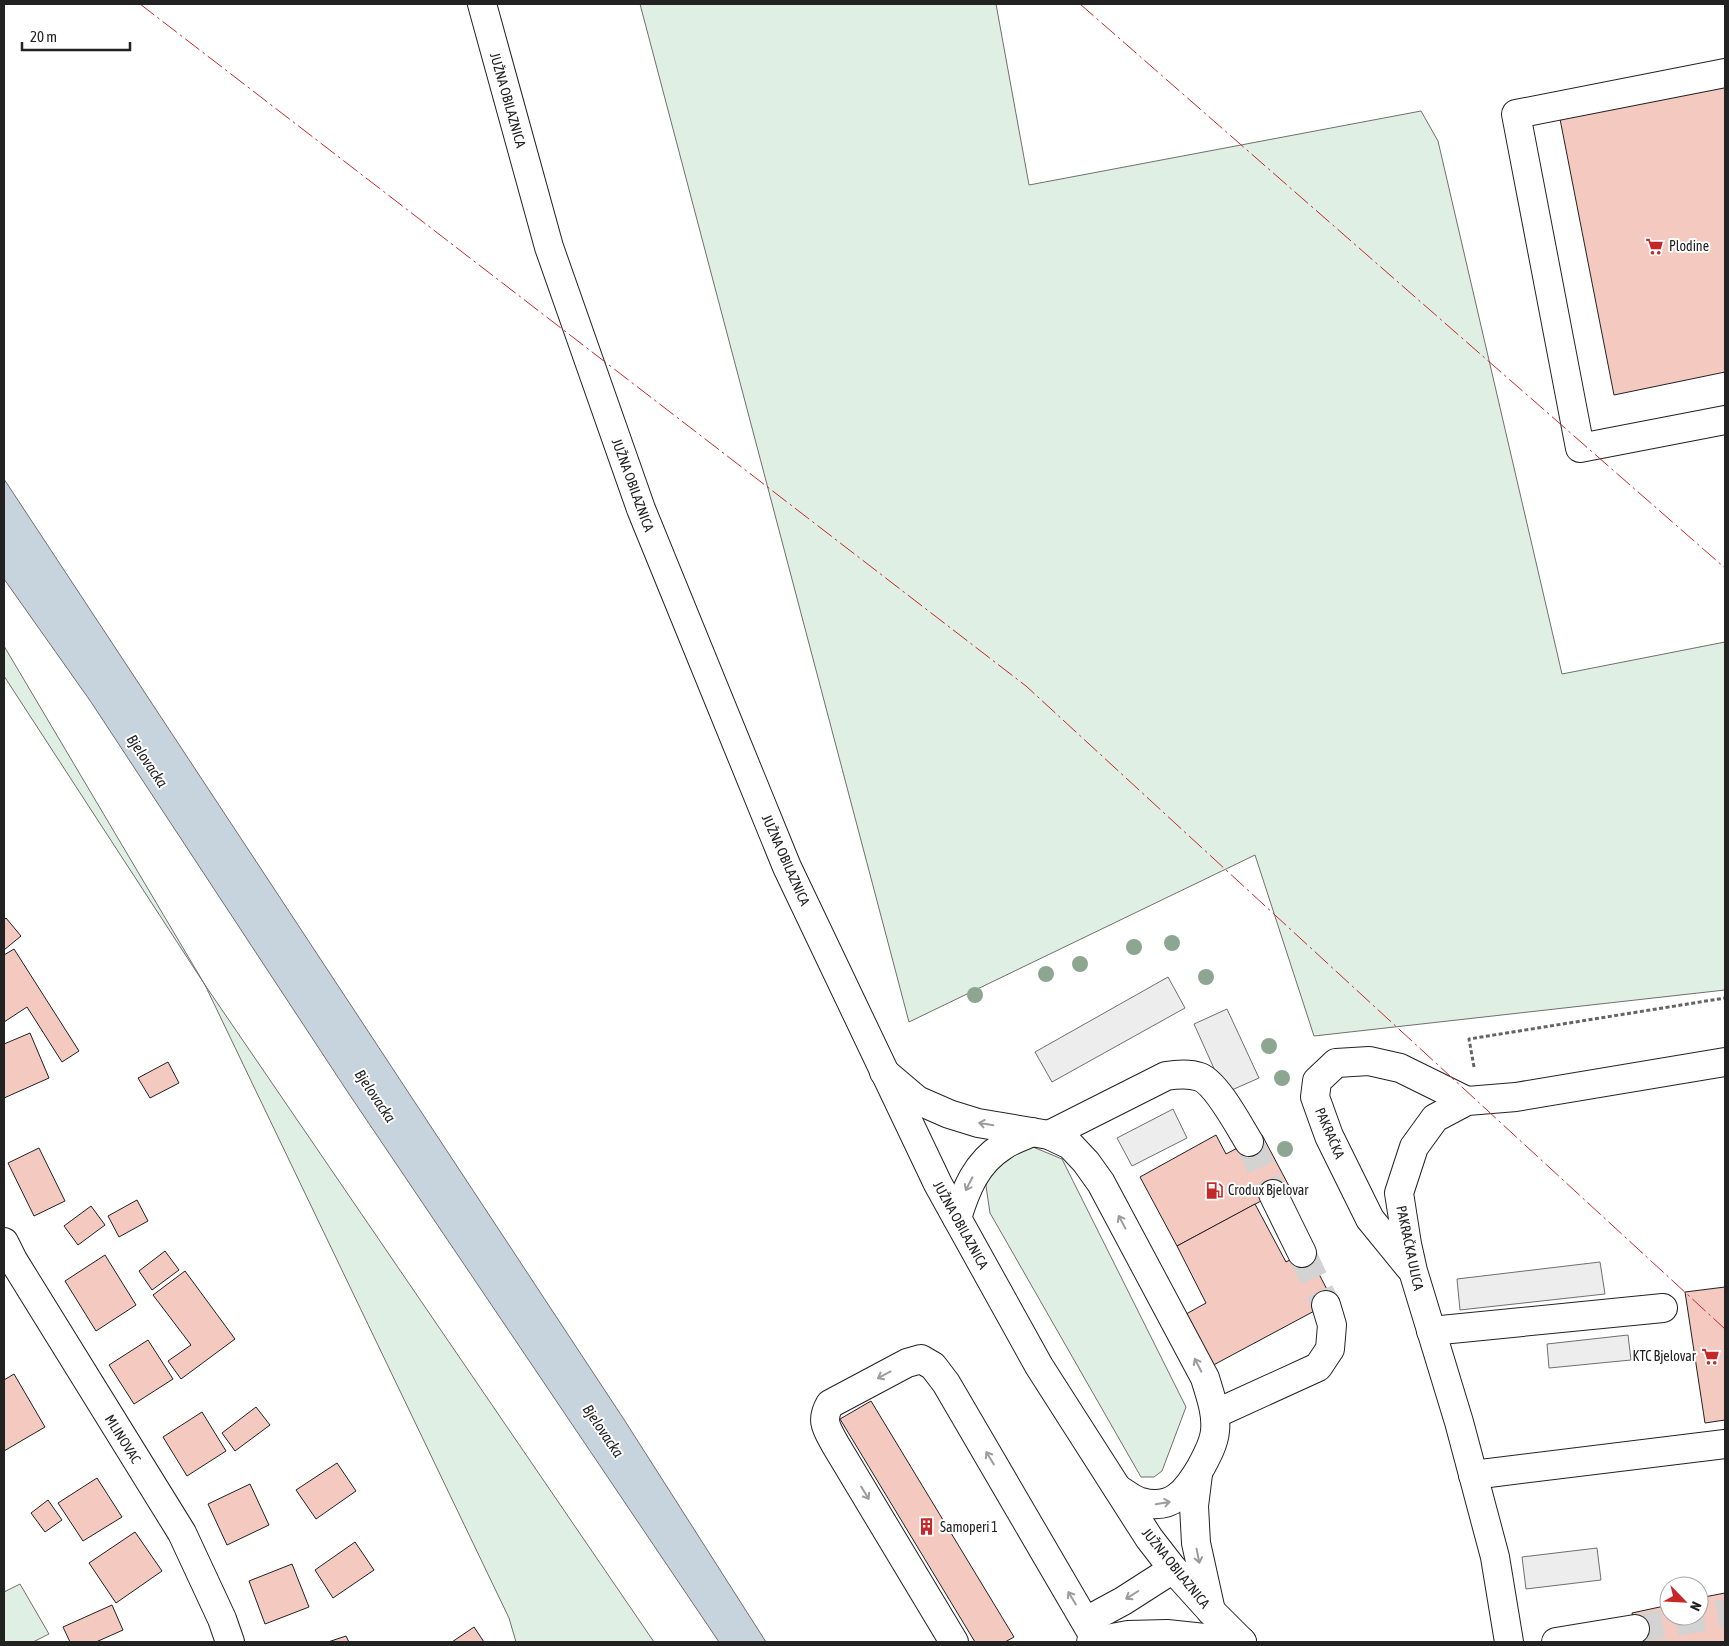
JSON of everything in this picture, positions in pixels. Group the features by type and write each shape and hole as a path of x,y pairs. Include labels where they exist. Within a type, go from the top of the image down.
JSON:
{"main road":[{"name":"JUŽNA OBILAZNICA","path":"482,4 549,247 640,509 787,866 938,1184 1039,1366 1149,1538 1211,1611 1242,1642"},
{"path":"1725,73 1516,114 1580,448 1725,420"},
{"name":"PAKRAČKA","path":"1413,1271 1370,1219 1329,1136 1315,1097 1317,1081 1336,1063 1369,1060 1400,1068 1467,1101"},
{"name":"PAKRAČKA ULICA","path":"1509,1642 1494,1557 1473,1475 1459,1422 1413,1271 1399,1193 1414,1148 1435,1118 1467,1101 1516,1097 1725,1062"},
{"path":"884,1072 917,1100 950,1114 978,1123 1040,1134 1070,1145 1086,1162 1101,1183 1205,1378 1215,1414 1215,1432 1208,1453 1183,1494 1170,1502 1155,1504 1140,1502 1118,1489"},
{"path":"958,1218 966,1189 979,1166 1003,1146 1040,1134 1166,1076 1182,1074 1202,1078 1220,1095 1249,1142"},
{"path":"1273,1194 1302,1253"},
{"name":"MLINOVAC","path":"4,1242 13,1260 182,1533 222,1619 230,1642"},
{"path":"1215,1414 1318,1367 1330,1349 1332,1325 1326,1305"},
{"path":"1431,1331 1663,1308"},
{"path":"954,1642 835,1444 825,1424 825,1413 830,1404 907,1363 922,1359 933,1366 946,1383 1091,1634"},
{"path":"1473,1475 1725,1444"},
{"path":"1198,1472 1194,1506 1196,1543 1202,1579 1211,1611"},
{"path":"1091,1634 1123,1601 1174,1569"},
{"path":"1556,1642 1635,1629"},
{"path":"1091,1634 1167,1634 1242,1642"}],"path":[{"path":"1474,1068 1469,1039 1725,998"}],"green space":[{"path":"640,4 996,4 1029,185 1421,111 1438,141 1562,674 1725,642 1725,990 1314,1036 1255,855 909,1022"},
{"path":"4,646 205,985 4,676"},
{"path":"205,985 654,1642 516,1642 509,1618"},
{"path":"1033,1147 1062,1159 1186,1407 1162,1471 1154,1477 1141,1477 990,1213 986,1186 991,1168 1009,1155"},
{"path":"20,1584 49,1634 33,1642 4,1642 4,1592"}],"shaded area":[{"path":"1168,977 1185,1008 1052,1082 1035,1052"},
{"path":"1227,1009 1259,1078 1225,1093 1194,1024"},
{"path":"1173,1109 1187,1138 1132,1166 1117,1138"},
{"path":"1600,1262 1605,1294 1460,1310 1457,1279"},
{"path":"1628,1335 1631,1360 1549,1368 1547,1344"},
{"path":"1597,1548 1601,1580 1526,1589 1522,1557"}],"water":[{"name":"Bjelovacka","path":"4,479 625,1421 766,1642 719,1642 347,1091 91,702 4,579"}],"building":[{"name":"Plodine","path":"1725,86 1725,372 1614,395 1560,119"},
{"path":"6,918 21,936 4,950 4,920"},
{"path":"14,949 79,1051 62,1062 27,1007 4,1022 4,955"},
{"path":"30,1033 49,1078 4,1098 4,1044"},
{"path":"168,1062 179,1083 150,1098 138,1078"},
{"name":"Crodux Bjelovar","path":"1216,1135 1226,1154 1262,1135 1289,1186 1177,1246 1140,1177"},
{"path":"39,1148 65,1201 34,1216 8,1163"},
{"path":"137,1200 148,1221 119,1237 108,1216"},
{"path":"1255,1204 1286,1262 1307,1251 1333,1301 1206,1369 1179,1318 1206,1303 1177,1246"},
{"path":"91,1206 105,1225 78,1245 64,1226"},
{"path":"165,1251 179,1270 152,1290 139,1271"},
{"path":"105,1255 136,1305 96,1331 65,1281"},
{"path":"185,1271 235,1339 181,1379 168,1361 191,1345 153,1295"},
{"name":"KTC Bjelovar","path":"1725,1287 1725,1420 1705,1423 1685,1292"},
{"path":"148,1340 173,1379 134,1404 109,1365"},
{"path":"14,1374 45,1427 4,1451 4,1380"},
{"name":"Samoperi 1","path":"871,1401 1014,1637 1005,1642 975,1642 840,1419"},
{"path":"256,1407 270,1425 235,1451 222,1433"},
{"path":"202,1412 226,1451 187,1476 163,1437"},
{"path":"337,1463 356,1491 316,1519 296,1490"},
{"path":"97,1478 122,1517 83,1541 58,1503"},
{"path":"250,1484 269,1525 227,1545 208,1504"},
{"path":"48,1500 62,1520 45,1532 31,1513"},
{"path":"135,1532 162,1571 116,1603 89,1563"},
{"path":"355,1542 374,1570 333,1598 315,1570"},
{"path":"292,1564 309,1607 265,1624 249,1581"},
{"path":"1725,1593 1725,1642 1638,1642 1632,1613 1659,1607 1659,1626 1709,1626 1709,1596"},
{"path":"112,1605 123,1630 96,1642 70,1642 63,1627"},
{"path":"474,1627 484,1642 452,1642"},
{"path":"346,1636 349,1642 328,1642"}],"tunnel":[{"path":"1249,1142 1273,1194"},
{"path":"1302,1253 1326,1305"},
{"path":"1635,1629 1725,1613"}],"power":[{"path":"140,4 1026,686 1725,1329"},
{"path":"1080,4 1725,568"}],"place":[{"name":"Plodine","path":"1655,246"},
{"name":"Crodux Bjelovar","path":"1214,1190"},
{"name":"KTC Bjelovar","path":"1710,1356"},
{"name":"Samoperi 1","path":"926,1527"}]}
